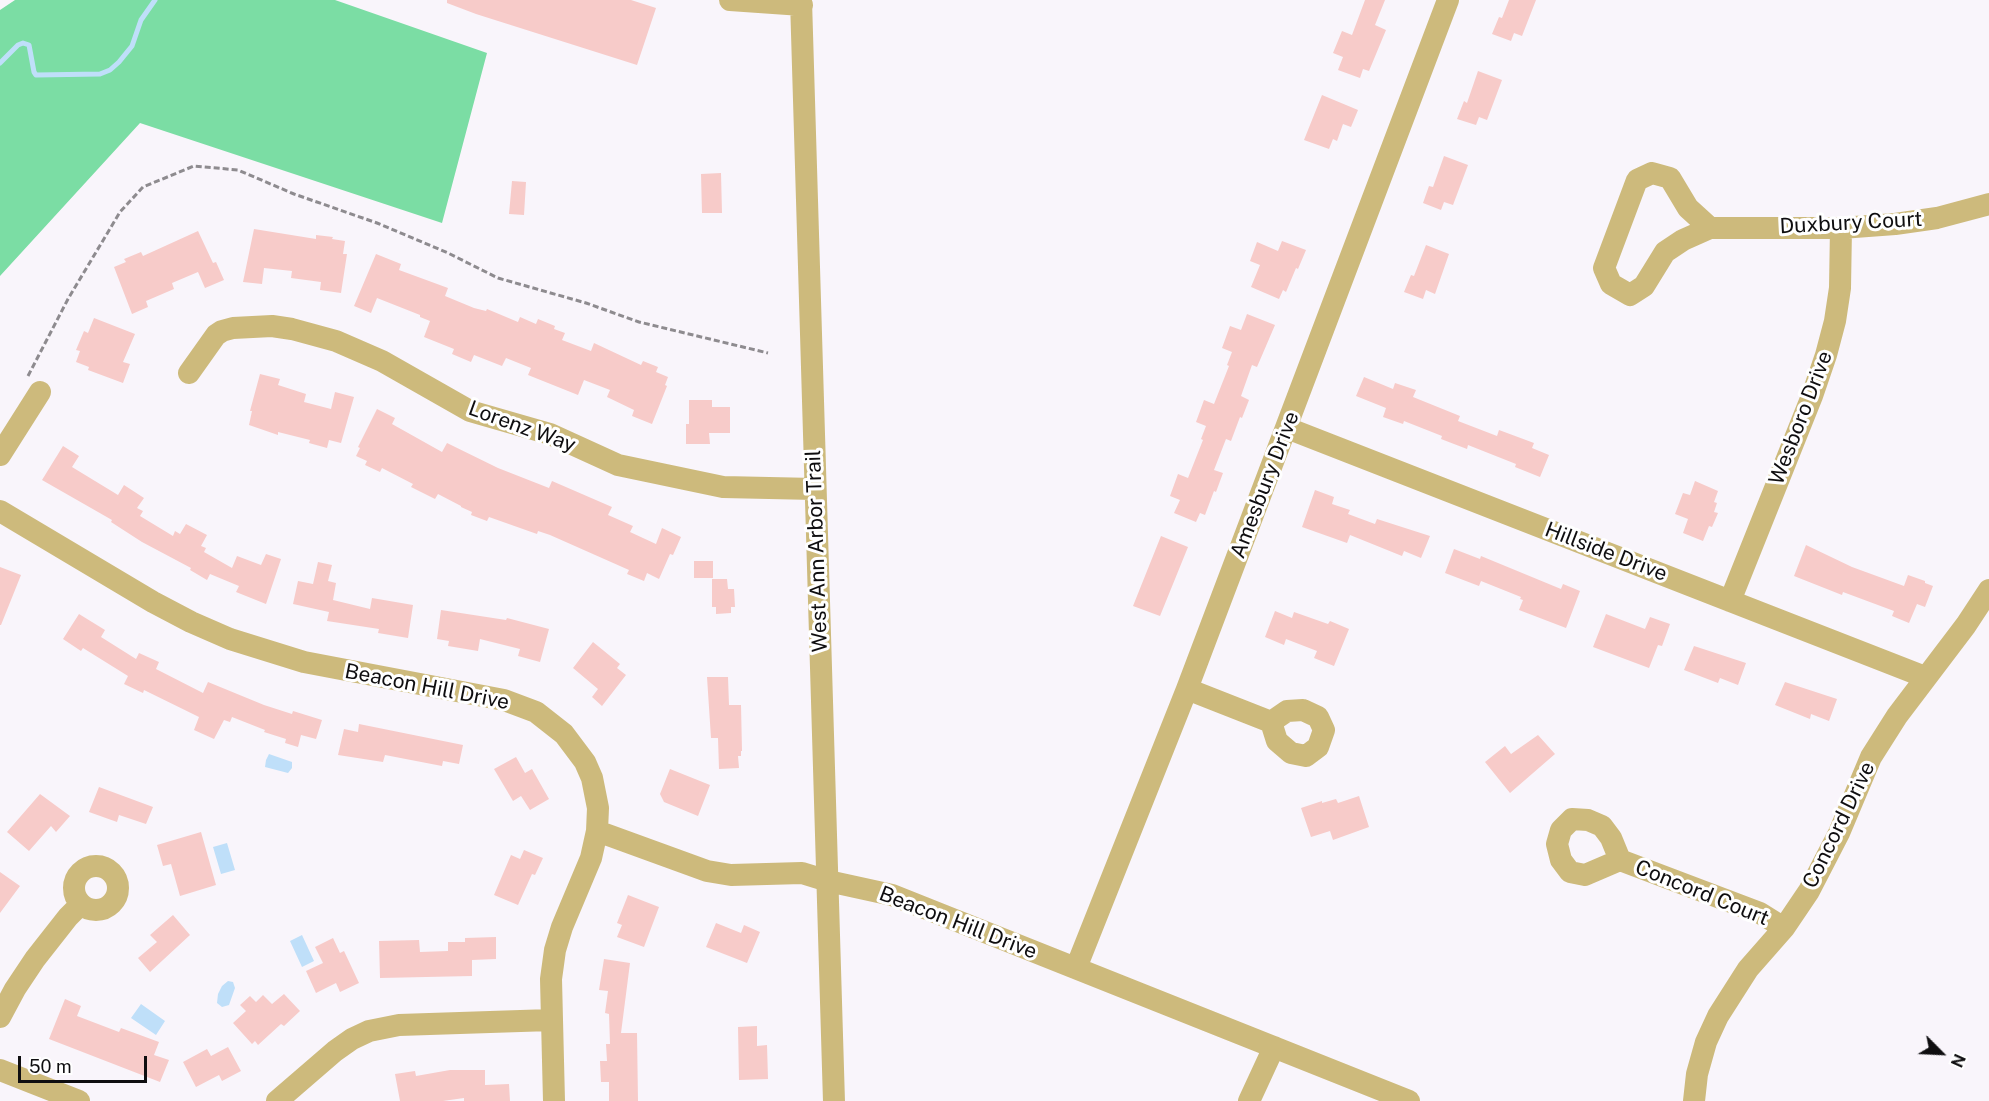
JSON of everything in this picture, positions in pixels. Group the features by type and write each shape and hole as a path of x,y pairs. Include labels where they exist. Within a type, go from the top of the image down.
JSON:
{"street":[{"path":"730,0 801,3"},
{"name":"Amesbury Drive","path":"1076,968 1187,689 1448,0"},
{"name":"West Ann Arbor Trail","path":"801,3 834,1101"},
{"name":"Duxbury Court","path":"1710,228 1688,208 1670,178 1652,173 1637,180 1604,268 1611,284 1630,296 1644,286 1665,252 1683,240 1710,228 1841,228 1895,224 1937,218 1989,204"},
{"name":"Wesboro Drive","path":"1730,601 1812,396 1826,355 1835,321 1840,288 1841,228"},
{"name":"Lorenz Way","path":"189,373 216,335 222,331 233,328 272,326 292,329 336,341 382,361 470,411 550,434 618,465 723,487 815,489"},
{"path":"0,455 32,387"},
{"name":"Hillside Drive","path":"1287,428 1925,677"},
{"name":"Beacon Hill Drive","path":"0,511 153,602 230,639 304,662 504,700 536,712 564,734 585,762 596,793 597,831 707,871 731,874 802,873 892,895 1409,1101"},
{"name":"Concord Drive","path":"1694,1101 1697,1074 1706,1042 1718,1016 1748,969 1784,928 1809,891 1828,858 1871,757 1925,677 1966,625 1989,590"},
{"path":"1187,689 1271,722"},
{"path":"554,1101 551,979 555,950 562,927 591,858 597,831"},
{"name":"Concord Court","path":"1620,860 1760,913 1784,928"},
{"path":"0,1017 35,959 81,904"},
{"path":"277,1101 335,1051 369,1031 399,1025 551,1020"},
{"path":"1248,1101 1274,1047"},
{"path":"0,1070 80,1101"}],"path":[{"path":"32,387 68,299 120,212 143,187 194,166 238,170 294,194 377,223 448,253 498,278 586,303 639,322 768,353"}],"green space":[{"path":"15,0 335,0 487,53 442,223 140,123 0,276 0,10"}],"water":[{"path":"269,754 292,762 292,768 288,773 265,767"},
{"path":"227,843 235,870 221,874 213,847"},
{"path":"302,935 314,961 302,967 290,941"},
{"path":"228,981 233,982 235,988 229,1005 222,1007 217,1003 218,994"},
{"path":"141,1004 165,1021 156,1035 131,1018"}],"building":[{"path":"447,0 631,0 656,8 637,65 476,14 447,3"},
{"path":"1365,0 1385,0 1375,25 1386,30 1369,71 1363,69 1360,78 1338,70 1343,57 1333,53 1342,31 1352,35"},
{"path":"1509,0 1536,0 1522,36 1514,33 1511,41 1492,34"},
{"path":"1478,71 1502,80 1487,120 1479,117 1476,125 1457,119 1464,101 1467,103"},
{"path":"1322,95 1358,110 1351,127 1343,124 1337,141 1333,139 1329,149 1304,140"},
{"path":"1444,156 1468,165 1453,205 1444,202 1441,210 1423,203 1429,186 1433,187"},
{"path":"721,173 722,213 702,213 701,174"},
{"path":"512,181 526,182 524,215 509,214"},
{"path":"254,229 316,239 316,235 333,237 332,239 345,241 343,254 347,254 341,293 320,290 321,282 291,278 292,271 264,268 262,284 243,282"},
{"path":"198,231 224,280 205,288 198,272 172,283 174,289 146,301 148,307 132,314 114,267 126,262 124,259 141,252 143,256"},
{"path":"1282,241 1306,250 1286,292 1283,290 1279,299 1251,287 1260,265 1250,261 1257,242 1278,251"},
{"path":"1426,245 1449,254 1435,294 1426,290 1423,299 1404,292 1411,275 1414,276"},
{"path":"376,254 401,264 399,270 448,288 445,296 474,308 486,311 487,309 518,322 520,317 536,324 538,319 565,333 562,340 591,351 594,343 641,365 643,361 658,367 656,372 668,377 665,385 667,386 652,424 632,416 634,410 607,397 610,390 584,380 578,395 528,375 531,368 506,358 502,366 474,355 471,362 452,354 454,349 424,337 430,321 420,315 377,298 371,313 354,306"},
{"path":"1247,314 1275,325 1257,367 1252,365 1241,396 1249,400 1231,441 1226,439 1214,470 1223,473 1216,492 1214,491 1205,515 1200,513 1196,522 1174,513 1180,500 1170,496 1178,474 1188,478 1203,440 1201,439 1206,426 1196,422 1204,400 1214,404 1229,366 1227,365 1232,352 1222,348 1230,326 1241,330"},
{"path":"94,318 135,334 123,362 130,364 123,383 88,370 89,367 76,362 80,351 76,350 84,331 88,333"},
{"path":"260,374 280,379 278,385 306,394 304,402 331,409 335,392 354,397 341,443 329,440 327,448 309,443 310,440 278,432 278,435 249,425 252,411 250,411"},
{"path":"1364,377 1393,389 1395,383 1416,390 1413,397 1460,416 1458,421 1497,436 1499,430 1534,443 1532,448 1549,455 1540,477 1515,467 1516,464 1468,445 1467,449 1404,421 1403,424 1383,417 1386,408 1356,396"},
{"path":"689,400 712,400 712,407 730,407 730,433 709,433 710,444 686,444"},
{"path":"377,409 395,418 392,424 442,452 447,443 498,468 549,488 552,481 612,507 608,515 633,526 630,532 656,544 662,528 681,537 673,555 670,554 659,579 647,573 644,581 627,574 629,570 550,535 538,531 537,534 489,517 487,521 471,515 472,512 438,494 435,499 411,487 413,484 382,468 380,472 365,465 367,461 356,456 360,448 358,447"},
{"path":"63,446 79,456 72,467 118,495 124,485 144,498 137,508 143,511 140,516 173,536 175,531 180,534 186,524 207,535 201,546 206,548 204,552 232,568 237,556 261,565 266,554 281,559 266,604 236,592 239,586 210,574 207,580 190,570 191,568 142,542 111,522 112,520 42,480"},
{"path":"1695,481 1718,491 1714,502 1717,503 1714,512 1718,513 1703,541 1683,533 1688,519 1675,514 1683,493 1690,495"},
{"path":"1315,490 1334,497 1332,504 1350,510 1348,514 1375,524 1377,519 1430,536 1421,558 1404,551 1402,556 1350,535 1347,543 1302,527"},
{"path":"1161,536 1188,547 1160,616 1133,606"},
{"path":"1806,545 1852,567 1904,586 1908,575 1925,581 1933,586 1925,607 1917,604 1909,623 1892,616 1894,611 1843,592 1842,595 1794,576"},
{"path":"1454,549 1480,559 1481,556 1561,589 1563,584 1580,591 1566,628 1519,610 1523,600 1520,599 1521,597 1481,581 1479,586 1445,573"},
{"path":"694,561 713,561 713,578 694,578"},
{"path":"318,562 332,565 328,581 336,583 333,600 370,609 372,598 413,605 408,638 378,633 379,629 327,621 329,612 293,604 298,581 313,584"},
{"path":"0,567 21,575 1,625 0,625"},
{"path":"712,579 727,579 728,589 734,589 735,607 731,607 731,613 716,614 716,607 712,607"},
{"path":"441,610 506,620 507,618 549,629 540,662 518,656 520,649 480,639 478,651 448,646 449,641 437,639"},
{"path":"1275,611 1292,618 1294,612 1328,624 1330,621 1349,629 1334,666 1314,658 1317,651 1286,639 1284,645 1265,637"},
{"path":"79,614 105,630 101,637 136,659 139,653 159,662 156,669 203,693 208,682 264,705 322,720 316,739 301,735 298,747 285,743 286,739 264,732 265,730 232,717 230,722 224,720 214,739 194,730 199,717 144,690 143,693 124,684 128,676 83,648 81,651 63,639"},
{"path":"1606,614 1645,629 1650,617 1670,624 1662,646 1658,645 1649,668 1593,647"},
{"path":"593,642 620,664 617,668 626,675 602,706 592,697 598,689 573,668"},
{"path":"1694,646 1746,663 1738,685 1720,678 1718,683 1684,670"},
{"path":"707,677 728,677 729,705 741,705 742,751 741,756 738,756 739,768 719,769 718,738 711,738"},
{"path":"1785,682 1837,699 1829,721 1811,714 1810,719 1775,705"},
{"path":"359,724 463,745 459,764 443,761 442,766 385,755 383,762 338,755 344,729 358,732"},
{"path":"1538,735 1555,754 1510,793 1485,762 1505,746 1511,754"},
{"path":"516,757 525,773 532,769 549,799 530,810 521,796 513,801 494,769"},
{"path":"670,769 710,785 698,816 664,802 660,794"},
{"path":"99,787 153,807 146,824 119,815 117,822 89,812"},
{"path":"40,794 70,816 56,832 51,826 29,851 7,832"},
{"path":"1359,796 1369,827 1333,840 1330,831 1311,837 1301,808 1336,799 1338,803"},
{"path":"201,832 216,885 180,896 171,864 163,866 157,845"},
{"path":"524,850 543,858 535,875 532,874 518,905 494,895 511,855 520,859"},
{"path":"0,872 20,886 0,913"},
{"path":"628,895 659,907 644,947 617,937 622,925 617,923"},
{"path":"173,915 190,935 150,972 138,958 157,942 150,935"},
{"path":"716,923 741,933 744,925 760,932 747,963 706,947"},
{"path":"496,937 496,959 472,960 472,976 380,978 379,941 419,940 420,952 448,951 448,942 465,942 465,938"},
{"path":"333,938 340,953 344,951 359,983 340,992 336,983 316,993 306,971 323,963 315,947"},
{"path":"604,959 630,963 621,1033 637,1033 638,1101 609,1101 609,1082 601,1082 600,1061 607,1061 606,1044 610,1044 609,1014 605,1013 608,991 599,990"},
{"path":"284,994 300,1011 284,1026 281,1024 258,1045 255,1041 252,1044 233,1023 246,1011 240,1005 250,996 256,1002 263,995 272,1004"},
{"path":"65,999 81,1006 77,1016 119,1032 121,1028 159,1042 154,1055 169,1060 160,1082 49,1039"},
{"path":"757,1026 757,1046 767,1045 768,1079 739,1080 738,1027"},
{"path":"228,1047 241,1071 222,1081 219,1075 196,1087 183,1062 207,1049 211,1056"},
{"path":"450,1070 485,1070 485,1085 509,1084 510,1101 464,1101 464,1098 443,1101 400,1101 395,1074 415,1071 416,1076"}],"waterway":[{"path":"0,63 23,43 29,45 36,75 100,74 110,70 132,46 141,20 155,0"}]}
